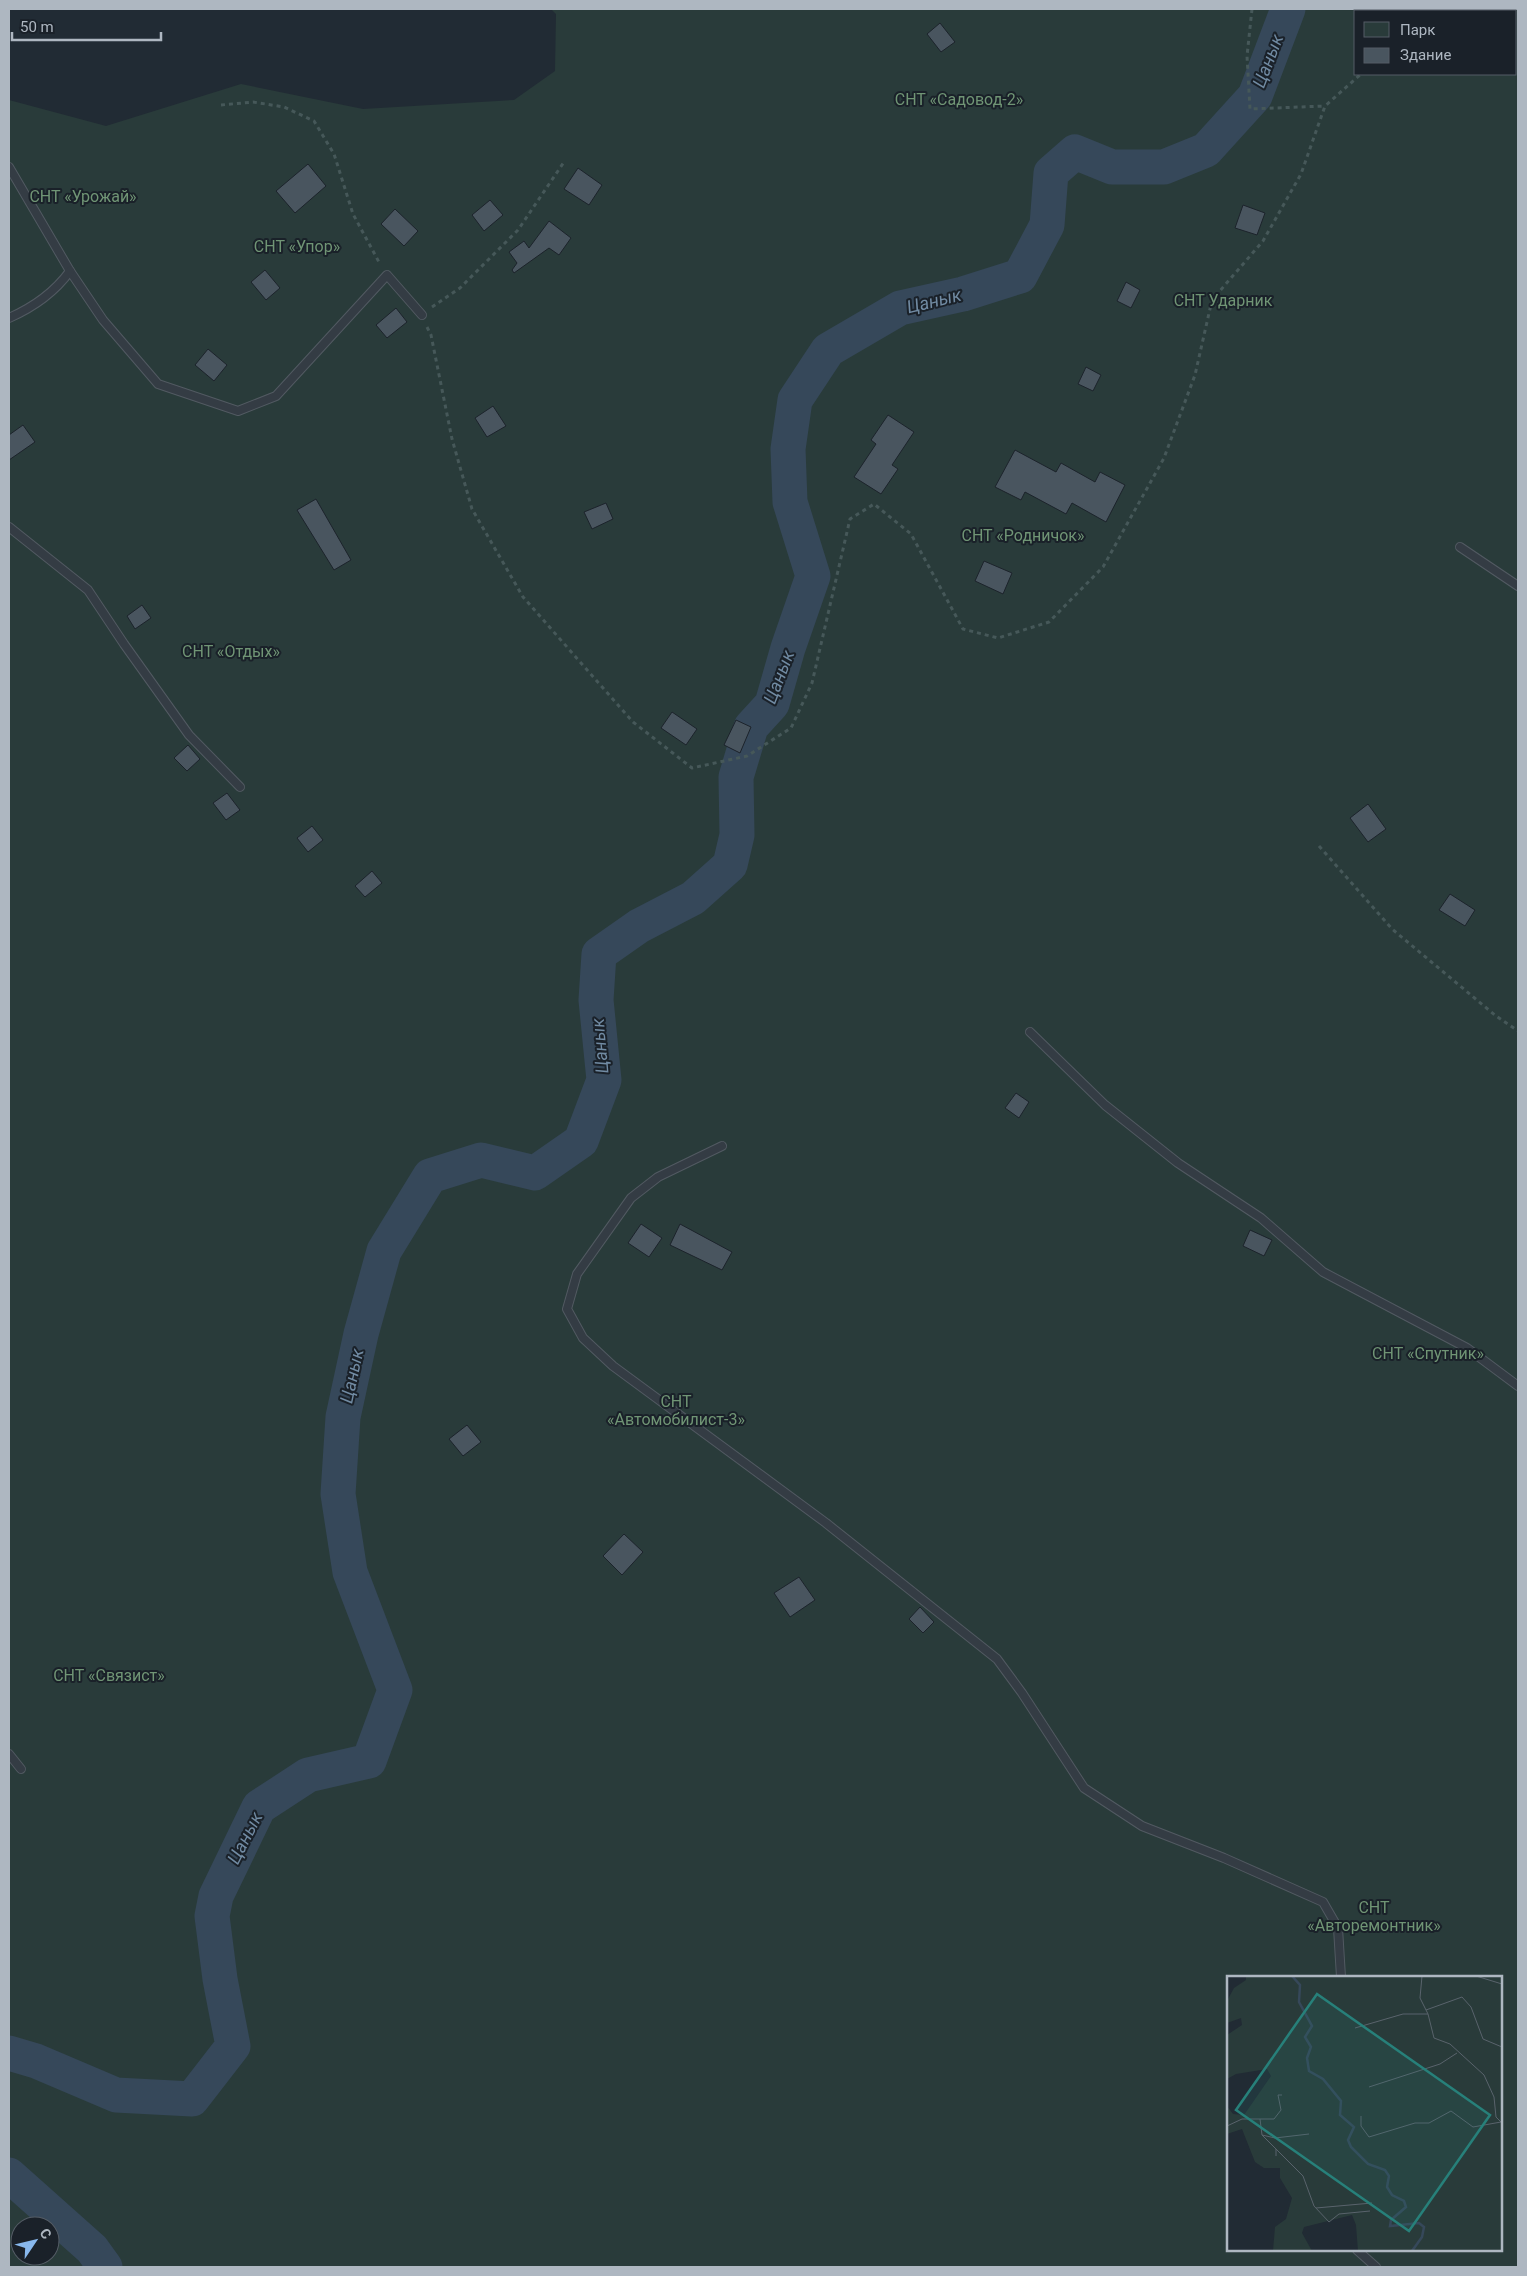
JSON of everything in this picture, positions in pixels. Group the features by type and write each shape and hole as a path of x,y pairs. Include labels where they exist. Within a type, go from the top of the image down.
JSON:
{"lane":[{"path":"9,167 70,271 103,320 158,384 238,411 276,396 386,275 422,315"},
{"path":"9,318 24,311 58,288 70,271"},
{"path":"9,526 88,590 189,735 240,787"},
{"path":"1460,547 1518,586"},
{"path":"1030,1032 1105,1105 1178,1163 1261,1218 1324,1272 1467,1348 1518,1386"},
{"path":"722,1146 658,1177 631,1198 577,1274 567,1309 583,1338 613,1366 826,1523 997,1658 1084,1788 1142,1826 1224,1858 1323,1902 1338,1928 1341,1976"},
{"path":"9,1754 21,1769"},
{"path":"1358,2251 1376,2267"}],"path":[{"path":"1252,9 1247,56 1250,109 1325,106"},
{"path":"564,162 518,230 460,288 422,315 431,335 452,439 472,510 523,597 633,722 692,768 747,756 791,728 812,683 850,519 874,504 911,534 962,629 998,638 1049,622 1104,567 1164,458 1195,375 1212,300 1263,241 1301,174 1325,106 1360,75"},
{"path":"221,105 253,102 284,107 314,121 334,154 354,214 386,275"},
{"path":"1319,846 1392,929 1496,1016 1518,1031"}],"green space":[{"path":"551,9 1518,9 1518,2267 9,2267 9,100 106,126 241,84 363,109 514,100 555,71 556,14"}],"building":[{"path":"940,23 955,42 941,52 927,34"},
{"path":"308,164 326,186 295,213 276,191"},
{"path":"578,168 602,185 589,205 564,189"},
{"path":"490,200 503,215 484,231 472,215"},
{"path":"1243,205 1265,213 1257,235 1235,228"},
{"path":"395,209 418,231 404,246 381,224"},
{"path":"549,221 571,238 559,255 549,248 514,273 512,270 517,263 509,252 524,241 529,248"},
{"path":"265,270 280,288 266,300 251,282"},
{"path":"1126,282 1140,290 1131,308 1117,301"},
{"path":"396,308 407,322 387,338 376,325"},
{"path":"208,349 227,365 214,381 195,365"},
{"path":"1086,367 1101,375 1093,391 1078,384"},
{"path":"493,406 506,426 487,437 475,418"},
{"path":"888,415 914,432 892,465 898,469 881,494 854,477 876,444 871,440"},
{"path":"23,425 35,442 9,460 9,435"},
{"path":"1015,450 1056,472 1061,463 1095,482 1100,472 1125,485 1106,522 1072,503 1066,514 1025,492 1021,500 995,487"},
{"path":"316,499 351,560 334,570 297,510"},
{"path":"606,503 613,519 592,529 584,512"},
{"path":"984,561 1012,573 1003,594 975,581"},
{"path":"142,605 151,618 135,629 127,616"},
{"path":"672,712 697,729 686,745 661,728"},
{"path":"736,720 751,727 740,753 724,745"},
{"path":"188,745 200,759 187,771 174,758"},
{"path":"227,793 240,810 226,820 213,803"},
{"path":"1368,804 1386,829 1368,842 1350,818"},
{"path":"312,826 323,840 308,852 297,838"},
{"path":"372,871 382,883 365,897 355,886"},
{"path":"1450,894 1475,910 1465,926 1439,910"},
{"path":"1016,1093 1029,1102 1019,1118 1005,1108"},
{"path":"641,1224 662,1238 649,1257 628,1243"},
{"path":"680,1224 732,1252 722,1270 670,1245"},
{"path":"1250,1230 1272,1240 1264,1256 1243,1246"},
{"path":"467,1425 481,1442 463,1456 449,1439"},
{"path":"624,1534 643,1552 622,1575 603,1556"},
{"path":"799,1577 815,1600 790,1617 774,1593"},
{"path":"920,1607 934,1622 923,1633 909,1619"}],"waterway":[{"name":"Цанык","path":"9,2053 36,2061 116,2095 192,2099 233,2046 220,1979 212,1916 216,1896 259,1807 308,1775 369,1761 395,1690 350,1572 338,1494 343,1417 361,1334 384,1251 430,1176 481,1160 535,1173 581,1141 604,1080 596,1000 599,954 639,926 693,898 730,865 737,835 736,777 751,727 772,704 788,648 813,576 790,502 788,449 795,400 828,350 900,308 963,294 1020,276 1047,225 1051,173 1075,152 1112,167 1164,167 1206,150 1255,96 1288,9"},
{"name":"Цанык","path":"9,2175 92,2249 105,2267"}],"park label":[{"name":"СНТ «Садовод-2»","path":"959,99"},
{"name":"СНТ «Урожай»","path":"83,196"},
{"name":"СНТ «Упор»","path":"297,246"},
{"name":"СНТ Ударник","path":"1223,300"},
{"name":"СНТ «Родничок»","path":"1023,535"},
{"name":"СНТ «Отдых»","path":"231,651"},
{"name":"СНТ «Спутник»","path":"1428,1353"},
{"name":"СНТ «Автомобилист-3»","path":"676,1410"},
{"name":"СНТ «Связист»","path":"109,1675"},
{"name":"СНТ «Авторемонтник»","path":"1374,1916"}]}
